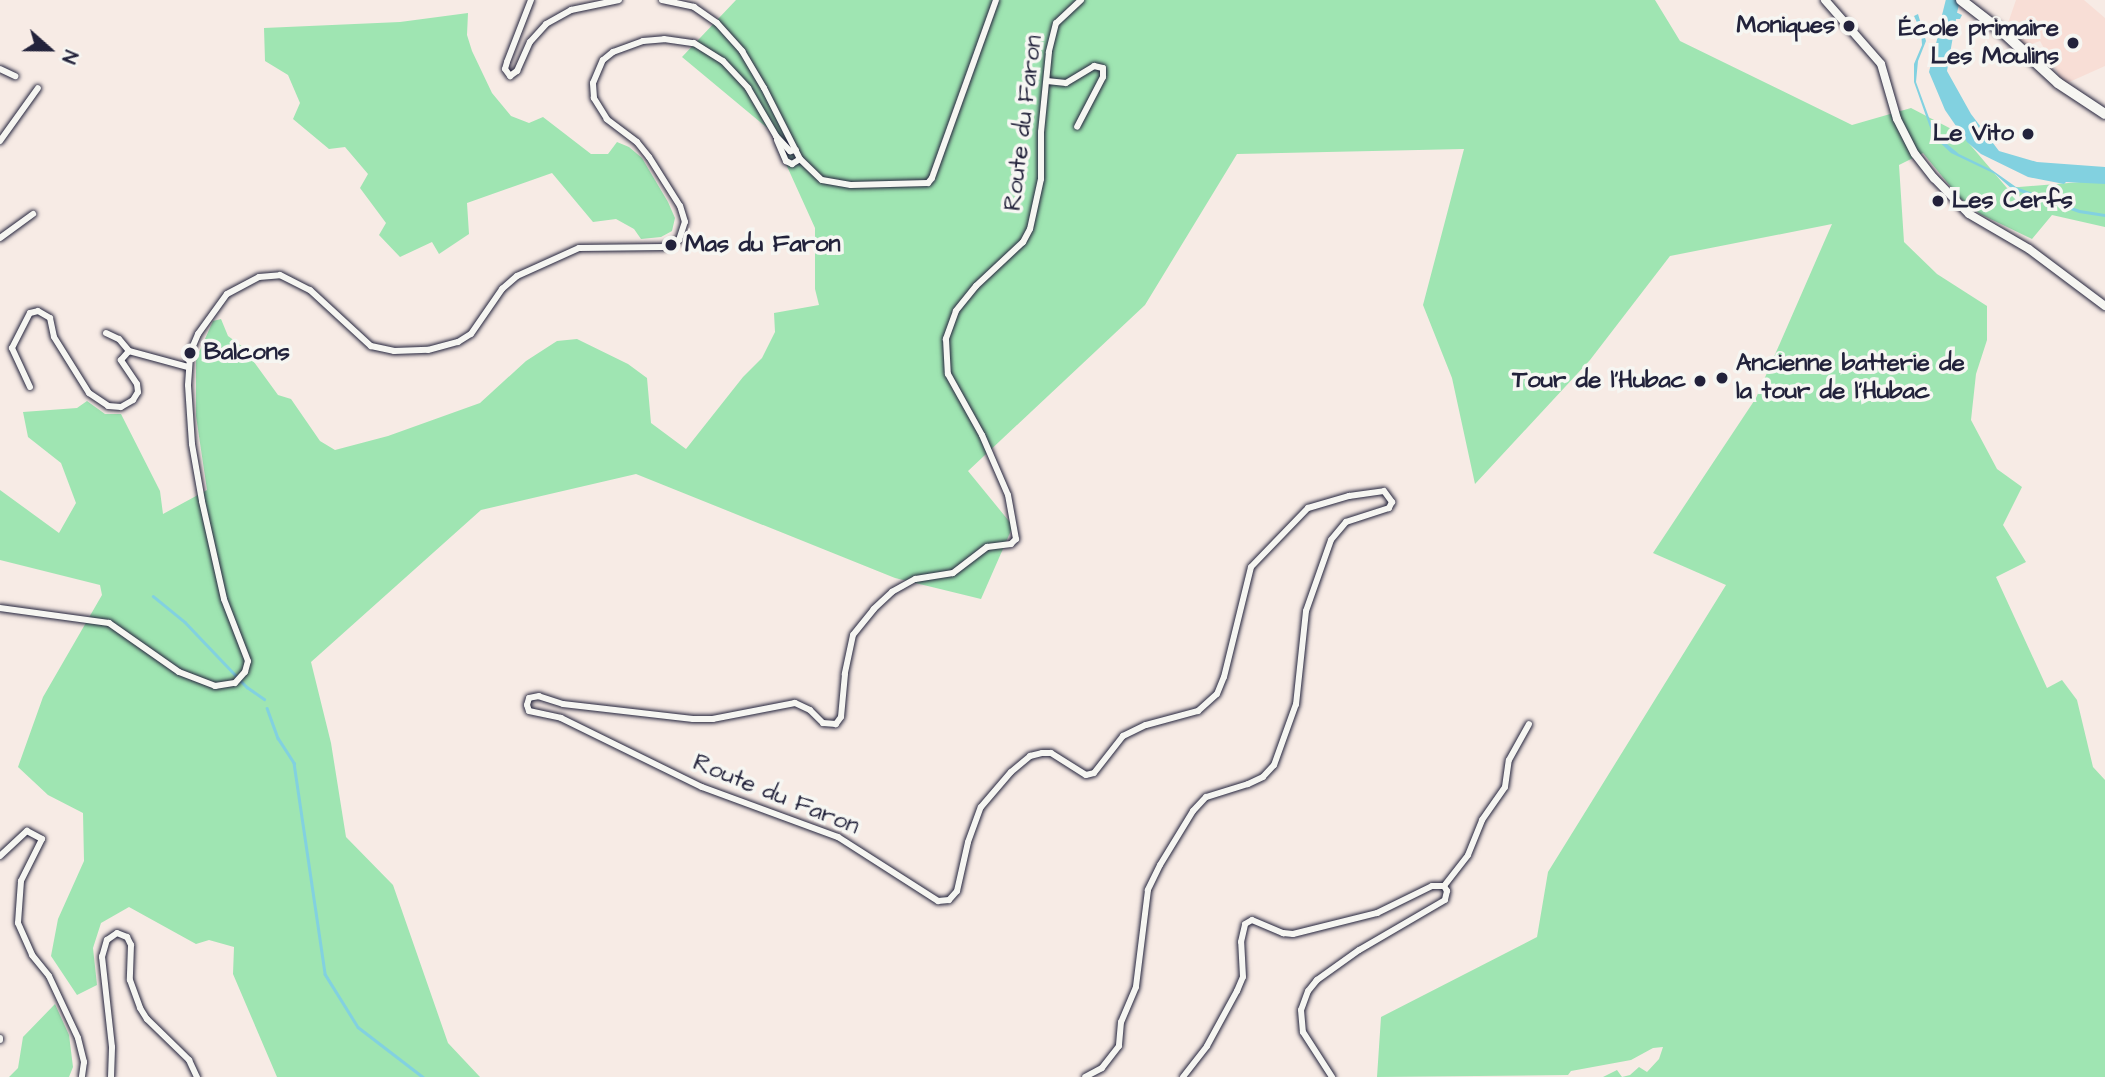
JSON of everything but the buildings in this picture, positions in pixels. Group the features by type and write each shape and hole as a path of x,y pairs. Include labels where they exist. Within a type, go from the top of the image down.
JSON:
{"main road":[{"path":"1962,0 1976,4 2058,83 2105,114"}],"street":[{"path":"531,0 505,69 510,76 517,71 539,30 556,17 584,6 619,0"},
{"path":"0,608 109,623 165,664 215,686 232,685 240,679 248,665 246,653 224,599 192,444 188,367 198,334 211,313 227,294 258,277 280,275 300,283 371,346 394,351 428,350 458,342 471,334 502,289 517,276 579,247 664,247 679,240 685,222 680,206 649,157 637,142 607,119 594,98 593,83 603,60 643,41 679,40 708,50 723,61 748,88 776,136 786,161 792,164 800,159 742,51 717,23 694,7 662,0"},
{"name":"Route du Faron","path":"800,159 815,175 830,184 928,183 938,168 996,0"},
{"name":"Route du Faron","path":"1081,0 1056,23 1049,52 1041,132 1041,179 1030,229 1023,242 976,286 956,312 946,340 945,356 955,392 982,435 1008,495 1016,539 1011,544 987,547 953,573 915,579 892,592 874,609 853,635 845,674 841,717 836,724 823,723 810,710 795,703 713,719 563,704 539,696 529,698 527,705 529,711 561,718 702,787 838,837 938,901 949,900 957,891 968,842 981,807 1011,772 1030,756 1051,753 1086,775 1094,773 1123,736 1146,725 1198,711 1217,694 1224,677 1251,567 1308,508 1349,496 1384,491 1392,502 1389,508 1346,522 1331,540 1306,611 1296,704 1274,765 1263,777 1206,797 1193,811 1160,865 1148,890 1136,987 1121,1022 1119,1046 1102,1068 1085,1077"},
{"path":"1825,0 1881,64 1897,119 1928,172 1969,214 2029,249 2105,306"},
{"path":"1047,82 1066,83 1094,66 1103,68 1103,77 1077,127"},
{"path":"0,69 15,76"},
{"path":"0,141 38,88"},
{"path":"776,136 790,151 796,150"},
{"path":"0,238 33,214"},
{"path":"30,387 12,348 30,313 37,311 50,318 54,337 89,393 108,406 121,407 133,400 138,392 138,384 121,360 130,351"},
{"path":"106,333 119,339 130,351 188,367"},
{"path":"1444,886 1468,855 1482,820 1505,788 1509,760 1529,724"},
{"path":"0,856 27,831 42,839 21,881 18,923 32,955 49,976 78,1038 84,1062 82,1077"},
{"path":"1183,1077 1207,1046 1237,990 1242,977 1241,942 1245,924 1252,920 1283,933 1293,934 1377,913 1432,886 1444,886"},
{"path":"1332,1077 1303,1032 1301,1010 1308,991 1323,975 1359,950 1445,900 1447,891 1444,886"},
{"path":"111,1077 112,1047 102,957 107,940 117,933 127,937 131,945 130,980 140,1008 147,1019 189,1060 197,1077"}],"shaded area":[{"name":"École primaire Les Moulins","path":"2016,0 2084,0 2105,18 2105,66 2067,83 2060,77 2040,41 2026,46 2007,26"}],"green space":[{"path":"736,0 1655,0 1680,41 1852,125 1911,108 1961,134 2007,188 2105,180 2105,227 2052,215 2032,239 1980,214 1959,197 1923,153 1899,165 1904,242 1937,274 1987,306 1987,340 1976,374 1971,420 1997,469 2022,487 2003,525 2026,562 1996,577 2047,688 2062,680 2077,700 2093,767 2105,780 2105,1077 1622,1077 1630,1075 1639,1067 1647,1072 1659,1059 1663,1047 1653,1048 1631,1060 1571,1071 1568,1075 1377,1077 1381,1017 1537,937 1548,872 1726,585 1653,553 1756,398 1832,224 1670,256 1590,360 1475,484 1452,378 1423,305 1464,149 1237,154 1145,305 968,471 1013,526 981,599 895,578 636,474 481,510 311,662 331,743 346,837 393,885 448,1043 480,1077 277,1077 233,974 234,947 209,940 196,944 129,907 101,923 93,948 97,985 77,995 51,956 58,919 84,861 83,813 48,795 18,767 43,697 102,595 100,585 0,560 0,490 59,533 76,503 61,463 28,437 23,412 77,408 87,401 105,414 121,414 160,491 163,514 207,490 196,416 196,359 213,321 221,319 228,336 243,347 278,395 291,399 320,441 335,450 388,436 480,403 526,361 557,341 577,339 628,364 647,378 651,423 686,449 743,377 762,358 775,332 774,313 819,305 815,289 815,228 771,131 682,57"},
{"path":"468,13 467,35 472,51 492,93 511,116 529,123 543,117 591,154 608,154 617,142 629,147 642,158 668,202 675,218 672,231 661,237 641,239 634,229 616,219 593,222 552,173 467,203 469,234 439,254 432,242 400,257 379,235 386,223 360,188 368,174 345,147 329,149 293,119 300,103 288,75 265,61 264,28 400,22"},
{"path":"55,1004 69,1035 73,1067 69,1077 9,1077 18,1068 23,1037"},
{"path":"1617,1070 1622,1077 1603,1077"}],"water":[{"path":"1945,7 1962,15 1960,19 1956,19 1947,71 1971,114 1999,151 2037,162 2105,167 2105,184 2064,184 2028,177 1981,154 1967,142 1945,110 1929,72"},
{"path":"1918,14 1926,41 1918,61 1916,82 1935,134 1959,154 1992,170 2016,187 2080,210 2105,214 2105,217 2079,213 2012,189 1995,174 1951,153 1933,136 1914,82 1914,64 1922,45 1921,31 1914,16"}],"waterway":[{"path":"1946,28 1953,0"},
{"path":"153,596 185,622 247,687 264,699"},
{"path":"267,708 278,738 294,763 325,974 358,1027 423,1077"}],"place":[{"name":"Moniques","path":"1849,26"},
{"name":"École primaire Les Moulins","path":"2073,43"},
{"name":"Le Vito","path":"2028,134"},
{"name":"Les Cerfs","path":"1938,201"},
{"name":"Mas du Faron","path":"671,245"},
{"name":"Balcons","path":"190,353"},
{"name":"Ancienne batterie de la tour de l'Hubac","path":"1722,378"},
{"name":"Tour de l’Hubac","path":"1700,381"}]}
